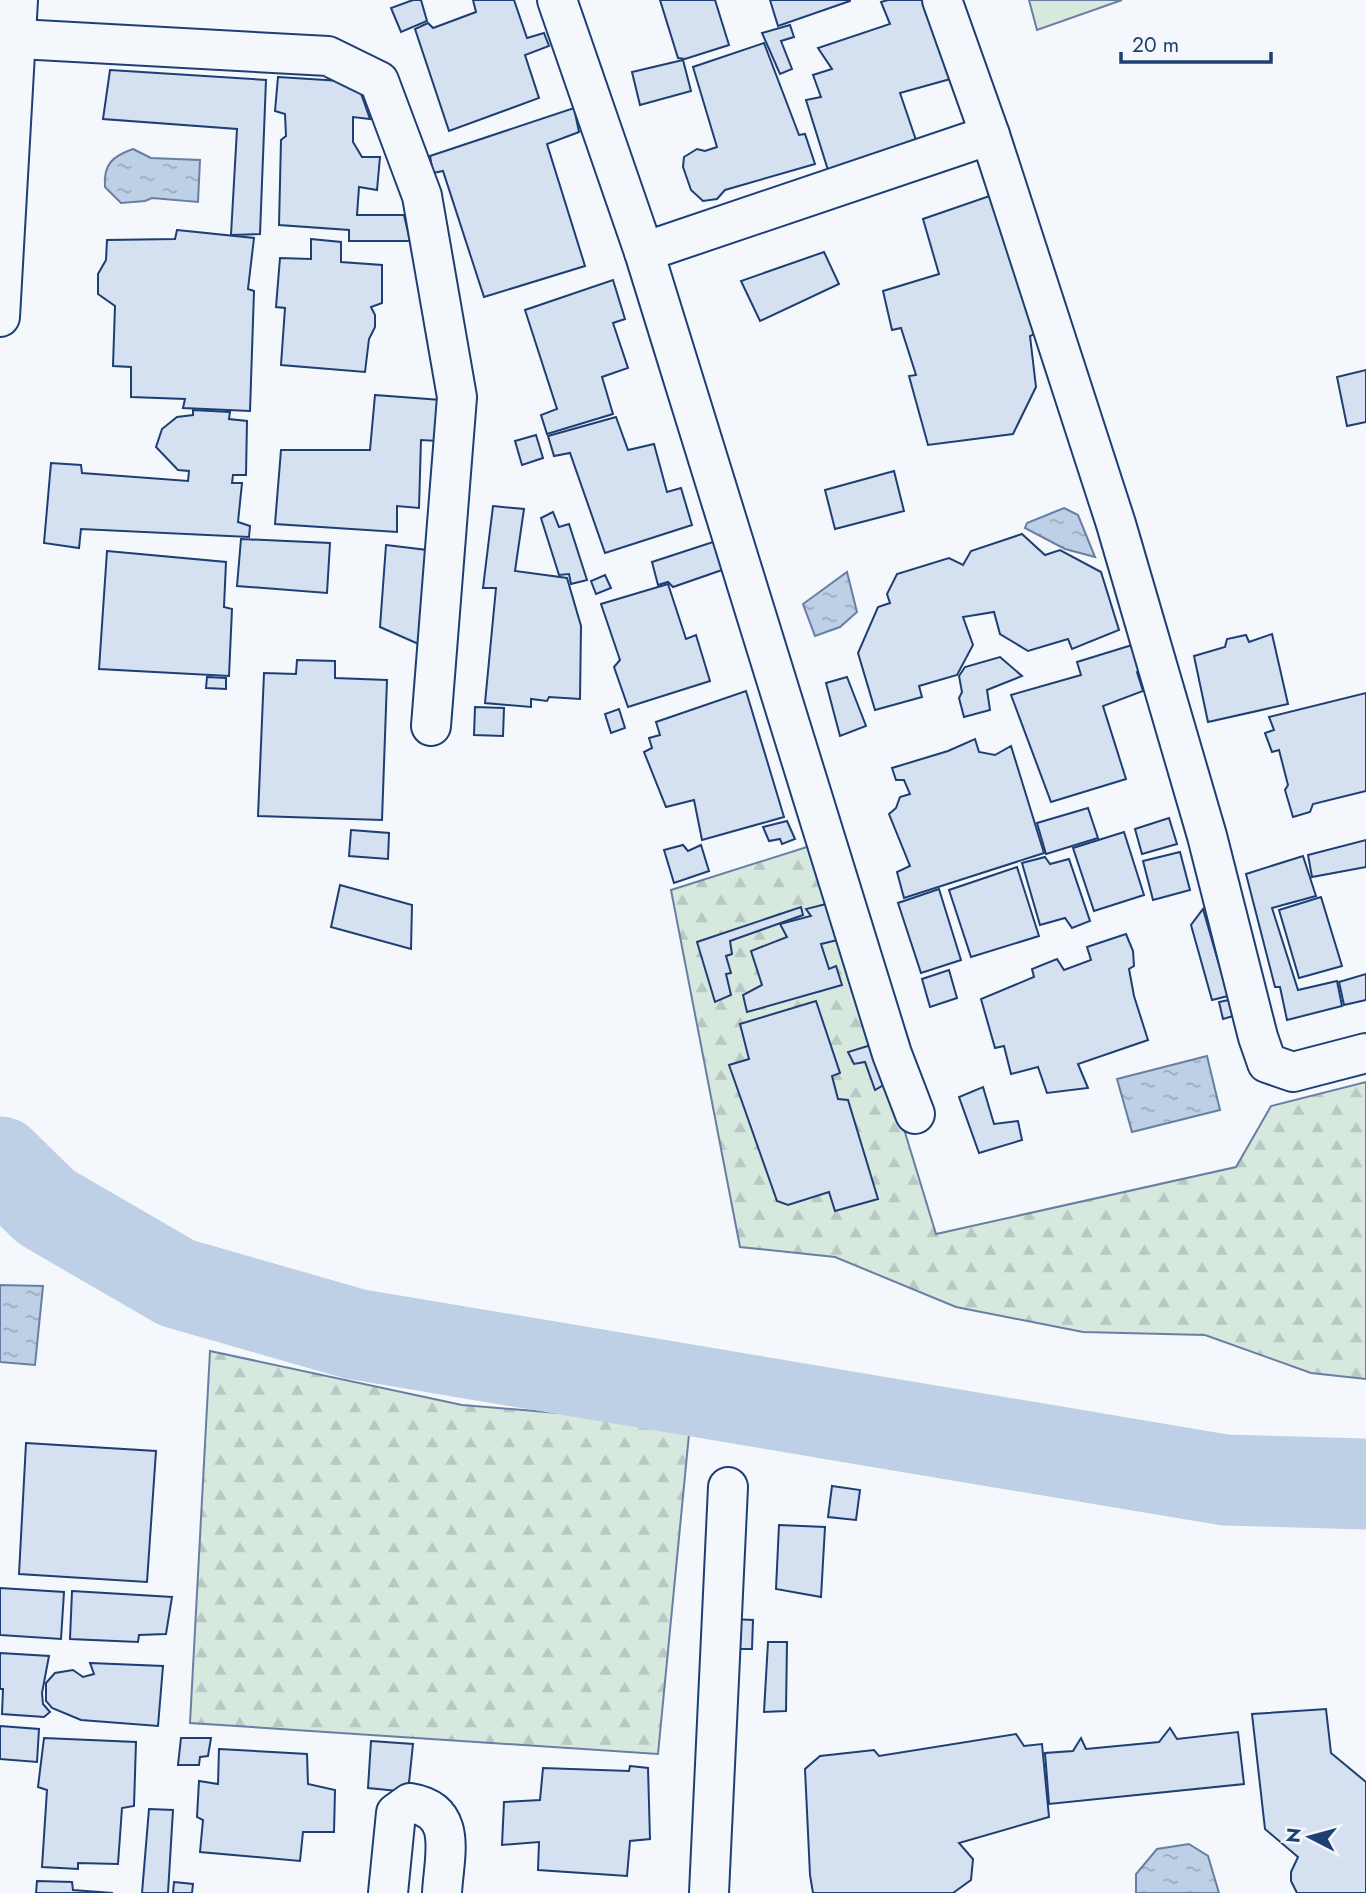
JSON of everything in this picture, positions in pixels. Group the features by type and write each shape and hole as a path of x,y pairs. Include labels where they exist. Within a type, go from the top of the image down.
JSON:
{"street":[{"path":"0,317 8,38 18,0"},
{"path":"557,0 644,252 888,1041 915,1114"},
{"path":"942,0 990,135 1116,524 1207,836 1267,1063 1293,1072 1366,1053"},
{"path":"8,38 328,56 379,80 422,196 457,397 431,726"},
{"path":"644,252 990,135"},
{"path":"709,1893 728,1488"},
{"path":"388,1893 396,1812 410,1803 425,1806 439,1815 445,1829 442,1893"}],"green space":[{"path":"1029,0 1122,0 1037,30"},
{"path":"810,846 871,1021 936,1234 1236,1167 1271,1106 1366,1082 1366,1379 1311,1373 1205,1335 1083,1332 956,1307 835,1257 740,1247 671,890"},
{"path":"210,1351 462,1405 690,1424 658,1754 190,1723"}],"water":[{"path":"133,149 151,158 200,160 198,202 152,198 121,203 105,187 106,172 115,158"},
{"path":"1064,508 1078,515 1095,557 1065,549 1025,528 1027,523"},
{"path":"847,572 857,612 840,627 815,636 803,604"},
{"path":"1207,1056 1220,1110 1132,1132 1117,1079"},
{"path":"0,1285 43,1286 35,1365 0,1362"},
{"path":"1189,1844 1208,1856 1219,1893 1136,1893 1136,1874 1157,1849"}],"building":[{"path":"421,0 427,21 401,32 391,8"},
{"path":"473,0 514,0 527,38 544,33 549,46 525,55 539,98 449,131 415,29 428,23 433,28 476,12"},
{"path":"660,0 715,0 729,45 685,59 678,58"},
{"path":"770,0 850,0 850,1 778,26"},
{"path":"928,0 954,78 900,93 918,146 828,170 806,100 821,97 813,75 832,69 818,48 890,24 881,2"},
{"path":"790,25 794,37 781,41 792,69 780,74 762,33"},
{"path":"764,43 799,135 805,134 815,164 725,190 717,199 703,201 691,190 683,167 684,157 697,149 705,151 717,147 693,67"},
{"path":"683,60 691,91 640,105 632,72"},
{"path":"110,70 266,80 260,234 231,235 237,129 103,119"},
{"path":"278,77 357,82 370,119 353,117 353,142 362,157 380,157 377,190 359,187 357,215 404,215 410,241 349,241 349,230 279,225 281,140 286,136 285,114 275,111"},
{"path":"574,108 579,132 547,144 585,266 484,297 443,171 433,173 430,156"},
{"path":"1001,192 1021,292 1033,291 1043,330 1030,336 1036,387 1013,434 928,445 909,376 916,375 901,328 892,330 883,291 939,274 923,219"},
{"path":"177,230 254,238 248,289 254,291 250,411 183,408 185,399 131,397 131,367 113,366 115,306 98,294 98,274 106,260 107,240 175,239"},
{"path":"311,239 341,242 341,262 382,265 382,303 371,307 375,315 375,327 369,339 365,372 281,365 285,308 276,307 280,258 311,259"},
{"path":"824,252 839,284 760,321 741,281"},
{"path":"613,280 625,319 613,323 628,368 602,377 613,414 547,434 541,415 557,409 525,310"},
{"path":"1366,370 1366,422 1347,426 1337,377"},
{"path":"375,395 441,400 438,441 421,440 419,508 397,506 397,532 275,524 281,450 370,450"},
{"path":"193,410 230,412 229,419 247,421 246,475 233,475 232,483 242,483 238,522 250,526 249,537 81,529 79,548 44,543 51,463 81,465 82,473 188,481 189,471 178,470 156,447 162,429 177,417 193,415"},
{"path":"616,417 628,450 654,444 667,492 681,488 692,525 605,553 570,453 554,456 548,436"},
{"path":"536,435 543,458 522,465 515,441"},
{"path":"894,471 904,511 835,529 825,490"},
{"path":"493,506 524,509 515,571 567,578 581,626 580,699 531,699 531,707 485,703 496,588 483,588"},
{"path":"553,512 559,527 569,524 587,580 571,584 569,574 559,575 541,518"},
{"path":"1022,534 1045,555 1060,550 1101,572 1119,630 1072,649 1068,639 1028,651 1000,634 994,612 963,617 973,645 957,675 919,686 922,697 875,710 858,653 878,607 890,603 887,594 897,574 949,558 963,565 971,551"},
{"path":"241,539 330,543 327,593 237,586"},
{"path":"716,541 722,570 673,587 668,582 658,585 652,562"},
{"path":"386,545 427,550 423,646 380,627"},
{"path":"107,551 226,562 224,607 232,609 229,676 99,669"},
{"path":"605,575 611,588 596,594 591,581"},
{"path":"668,584 686,639 696,635 710,681 628,707 614,667 620,660 601,604"},
{"path":"1272,634 1288,704 1208,722 1194,656 1225,647 1227,639 1246,635 1249,642"},
{"path":"1145,641 1153,666 1137,672 1143,691 1103,706 1126,779 1051,802 1011,695 1081,675 1077,662"},
{"path":"1000,657 1022,676 987,690 990,710 964,717 959,698 962,692 959,676 965,667"},
{"path":"297,660 335,661 335,678 387,680 382,820 258,816 264,673 296,674"},
{"path":"207,677 226,678 226,689 206,688"},
{"path":"847,677 866,726 840,736 826,683"},
{"path":"746,691 784,817 702,840 694,800 666,807 644,752 652,748 649,738 660,735 656,722"},
{"path":"1366,693 1366,791 1313,804 1310,812 1293,817 1285,790 1288,785 1279,750 1272,752 1265,733 1274,730 1269,717"},
{"path":"475,707 504,708 503,736 474,735"},
{"path":"619,709 625,728 611,733 605,714"},
{"path":"975,739 979,752 995,755 1011,746 1044,853 904,898 897,872 910,866 889,814 896,808 900,797 910,794 904,780 896,780 892,768 948,751"},
{"path":"1088,808 1098,838 1046,854 1037,823"},
{"path":"1169,818 1177,844 1142,854 1135,829"},
{"path":"787,821 795,839 782,844 780,839 769,841 763,827"},
{"path":"351,830 389,833 388,859 349,856"},
{"path":"1124,832 1144,895 1094,911 1073,848"},
{"path":"1366,840 1366,867 1312,877 1308,855"},
{"path":"683,845 688,851 701,845 709,871 674,883 664,850"},
{"path":"1180,852 1190,890 1153,900 1143,861"},
{"path":"1303,856 1316,896 1272,908 1298,990 1337,981 1342,1006 1287,1020 1280,987 1275,987 1246,874"},
{"path":"1045,857 1050,864 1069,859 1090,921 1072,928 1065,918 1040,925 1022,863"},
{"path":"1017,867 1039,936 971,957 949,890"},
{"path":"340,885 412,905 411,949 331,927"},
{"path":"939,889 961,960 921,973 898,903"},
{"path":"1321,897 1342,966 1299,978 1279,910"},
{"path":"834,902 846,938 821,944 829,969 836,966 842,985 747,1012 743,995 762,985 751,951 787,937 780,924 811,916 806,909"},
{"path":"801,907 803,915 730,941 732,954 726,956 731,973 726,974 731,995 715,1002 697,942"},
{"path":"1203,909 1228,996 1212,1000 1191,925"},
{"path":"1126,934 1133,951 1134,966 1129,969 1134,996 1148,1040 1078,1064 1088,1088 1047,1093 1038,1067 1011,1074 1004,1046 995,1048 981,999 1034,977 1032,969 1057,959 1064,970 1091,960 1087,947"},
{"path":"949,970 957,998 930,1007 922,979"},
{"path":"1366,974 1366,1000 1344,1005 1339,982"},
{"path":"1229,1000 1233,1016 1223,1019 1219,1002"},
{"path":"816,1001 840,1073 832,1076 838,1099 848,1100 878,1199 835,1211 829,1192 788,1205 777,1201 729,1065 749,1059 740,1024"},
{"path":"871,1045 885,1084 875,1090 865,1062 854,1064 848,1052"},
{"path":"983,1087 994,1124 1018,1121 1022,1140 979,1153 959,1097"},
{"path":"26,1443 156,1451 147,1582 19,1574"},
{"path":"832,1486 860,1490 856,1520 828,1517"},
{"path":"779,1525 825,1527 821,1597 776,1589"},
{"path":"0,1588 64,1592 61,1639 0,1635"},
{"path":"72,1591 172,1597 166,1634 139,1635 138,1642 70,1639"},
{"path":"731,1619 753,1620 752,1649 729,1649"},
{"path":"768,1642 787,1642 786,1711 764,1712"},
{"path":"0,1653 49,1656 42,1693 43,1704 50,1712 44,1717 2,1714"},
{"path":"90,1663 163,1666 158,1726 81,1720 52,1708 46,1701 46,1683 55,1673 73,1670 83,1677 94,1674"},
{"path":"1326,1709 1331,1753 1366,1782 1366,1893 1297,1893 1291,1881 1291,1872 1298,1857 1265,1829 1252,1714"},
{"path":"0,1726 39,1729 37,1762 0,1759"},
{"path":"1170,1728 1177,1739 1238,1732 1244,1784 1049,1804 1045,1753 1073,1751 1081,1738 1086,1749 1159,1742"},
{"path":"1016,1734 1024,1746 1042,1744 1049,1817 959,1843 973,1859 971,1880 953,1893 813,1893 805,1769 820,1756 874,1750 879,1756"},
{"path":"44,1738 136,1742 134,1806 122,1808 118,1864 78,1863 78,1869 42,1867 47,1790 38,1787"},
{"path":"181,1738 211,1738 208,1756 200,1757 199,1765 178,1765"},
{"path":"371,1741 413,1744 408,1792 368,1788"},
{"path":"219,1749 307,1754 308,1784 335,1790 334,1832 303,1832 300,1861 200,1852 203,1820 197,1817 199,1781 218,1784"},
{"path":"630,1766 648,1768 650,1839 630,1841 627,1876 538,1870 539,1842 502,1845 504,1802 540,1800 543,1768 629,1771"},
{"path":"149,1809 173,1810 168,1893 142,1893"},
{"path":"37,1881 72,1882 73,1890 113,1893 36,1893"},
{"path":"174,1882 193,1884 192,1893 173,1893"}],"waterway":[{"path":"0,1162 46,1207 177,1283 355,1334 1225,1480 1366,1484"}]}
